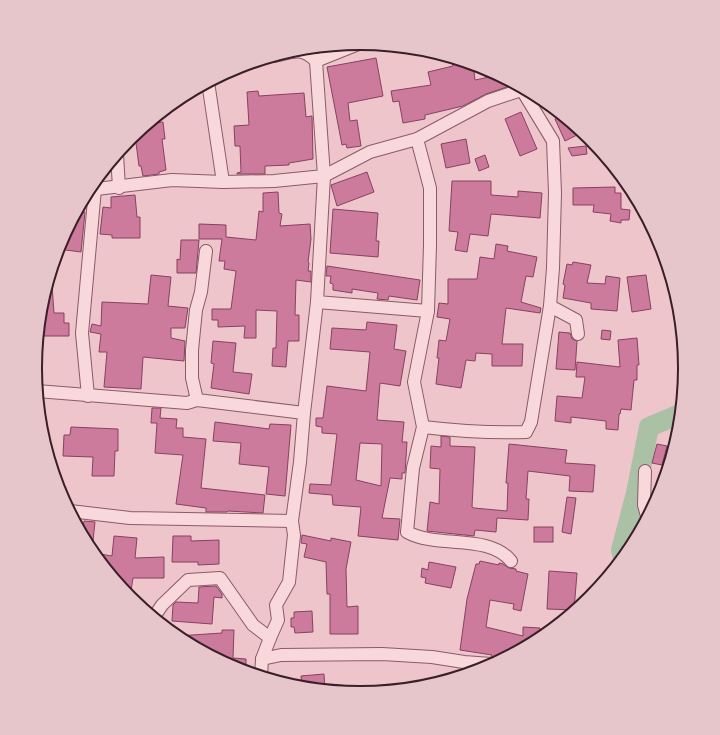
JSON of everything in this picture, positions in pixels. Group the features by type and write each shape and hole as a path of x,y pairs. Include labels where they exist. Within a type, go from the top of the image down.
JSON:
{"street":[{"path":"316,62 344,50"},
{"path":"261,670 262,659 278,620 276,605 289,582 294,535 292,521 300,462 317,302 324,176 316,62 308,54"},
{"path":"209,88 222,182"},
{"path":"98,189 119,188 172,180 274,182 324,176 370,152 417,139 488,101 517,91"},
{"path":"423,427 449,430 526,432 531,422 550,306 553,268 555,193 553,141 528,97"},
{"path":"417,139 430,188 428,311 414,382 423,427 413,468 407,532 419,538 483,544 505,553 511,561"},
{"path":"117,162 119,188"},
{"path":"88,396 82,333 90,200"},
{"path":"198,400 192,378 192,350 196,310 201,292 206,251"},
{"path":"317,302 428,311"},
{"path":"550,306 576,320 578,334"},
{"path":"43,392 187,404 198,400 304,413"},
{"path":"645,471 645,508"},
{"path":"77,512 130,518 292,521"},
{"path":"157,613 162,605 188,580 220,578 253,625 270,638"},
{"path":"262,659 281,655 382,654 432,657 464,668"}],"building":[{"path":"376,58 383,96 348,103 350,121 357,120 361,146 347,148 346,144 342,145 327,67"},
{"path":"452,63 474,71 475,80 489,77 509,86 486,94 463,106 425,115 425,119 403,123 399,101 393,102 391,91 431,85 428,72 453,66"},
{"path":"258,91 259,96 304,93 306,117 312,116 313,159 289,163 289,165 265,166 265,174 237,174 241,172 240,146 235,146 234,126 249,125 247,92"},
{"path":"521,112 537,149 520,156 505,119"},
{"path":"558,118 577,135 565,141 555,119"},
{"path":"163,122 165,139 162,139 166,170 159,172 159,174 143,176 141,166 139,166 136,143 135,143 156,123"},
{"path":"466,139 470,163 446,168 441,144"},
{"path":"586,146 587,154 572,156 568,148"},
{"path":"485,155 489,167 479,171 475,159"},
{"path":"367,172 374,192 337,206 331,185"},
{"path":"452,181 491,181 491,195 518,197 518,191 542,193 540,218 491,214 488,236 470,234 467,252 455,250 458,232 449,231"},
{"path":"615,187 615,193 621,193 621,209 630,210 629,220 621,220 621,223 610,221 611,214 593,212 594,205 573,205 573,188"},
{"path":"278,192 279,213 282,214 280,226 310,224 311,239 308,271 311,271 311,282 296,280 295,315 299,315 299,341 288,341 286,367 272,366 273,348 276,348 277,311 256,310 256,338 244,338 245,326 218,327 218,320 212,320 212,309 231,309 236,271 224,269 225,261 219,261 222,239 199,239 199,224 226,225 226,237 256,240 259,211 263,212 263,193"},
{"path":"135,195 137,217 140,217 140,238 112,238 112,235 100,234 103,207 111,208 111,197"},
{"path":"333,209 378,213 376,241 379,241 378,257 330,253"},
{"path":"83,212 85,212 81,252 65,250"},
{"path":"181,240 199,240 196,273 177,273 177,259 180,260"},
{"path":"496,244 508,246 507,251 537,257 533,277 526,276 521,302 541,308 540,313 506,308 502,344 523,344 522,366 492,366 492,354 476,353 475,361 466,360 461,388 436,384 439,358 437,358 439,340 446,341 450,319 437,317 439,303 448,304 448,279 477,279 480,257 494,259"},
{"path":"573,262 591,265 587,283 605,284 606,276 620,278 617,311 591,309 591,303 563,298 565,285 563,284 567,264 572,265"},
{"path":"327,266 420,280 417,300 389,296 388,300 377,299 378,293 352,289 352,293 333,290 333,284 330,283 331,276 326,276"},
{"path":"151,275 171,277 168,306 188,308 185,328 171,328 171,338 185,341 184,361 143,357 141,389 104,387 107,352 99,352 101,334 90,332 92,324 101,326 102,302 148,304"},
{"path":"646,275 651,309 632,312 627,277"},
{"path":"52,288 54,313 64,313 64,323 69,323 69,336 44,336 48,305"},
{"path":"367,322 397,325 394,349 406,351 400,386 380,383 377,420 404,422 402,442 407,442 405,473 402,473 402,479 390,478 382,518 400,519 398,540 358,536 361,507 333,505 332,495 309,493 310,484 331,485 337,434 322,433 322,427 316,426 316,418 323,418 327,386 366,391 370,352 330,349 332,328 366,330","holes":["360,443 382,444 381,486 356,480"]},
{"path":"602,330 611,331 610,340 601,339"},
{"path":"559,332 570,333 572,339 577,341 575,370 556,369"},
{"path":"637,338 639,365 637,365 637,380 634,380 631,410 621,409 619,414 618,430 606,429 606,421 571,417 571,423 555,421 557,396 582,398 585,377 576,377 577,362 620,367 618,340"},
{"path":"213,341 236,343 233,372 252,374 249,394 211,388 214,364 211,363"},
{"path":"152,408 161,408 160,418 177,419 176,428 183,428 183,437 206,439 201,488 265,495 263,513 228,511 206,512 206,508 176,504 183,455 155,453 157,423 151,423"},
{"path":"215,422 269,429 270,424 291,425 285,496 266,494 269,467 239,464 241,443 213,441"},
{"path":"71,427 118,429 118,451 115,451 114,476 92,476 93,457 63,456 64,435 70,435"},
{"path":"441,436 450,437 450,446 475,447 472,507 474,508 507,511 508,483 506,483 509,444 567,450 565,463 595,465 593,492 569,491 570,476 528,471 526,499 529,499 528,520 497,518 496,532 475,530 474,536 427,531 430,502 439,504 440,469 430,468 431,446 441,447"},
{"path":"657,444 667,446 662,465 652,463"},
{"path":"567,497 576,498 571,534 562,532"},
{"path":"84,521 95,522 93,539 85,526"},
{"path":"534,527 553,527 553,542 534,542"},
{"path":"302,535 331,541 331,538 351,542 346,569 347,607 358,606 358,634 330,634 330,594 327,594 326,562 304,557 307,544 301,543"},
{"path":"114,536 137,538 135,558 164,557 164,578 133,578 131,588 103,555 112,556"},
{"path":"173,536 191,536 191,541 219,540 219,564 198,565 198,562 172,562"},
{"path":"480,561 499,565 499,563 509,568 516,569 516,571 528,574 521,611 513,609 514,604 490,600 486,627 523,636 523,627 540,628 540,630 519,643 491,657 492,655 460,650 467,599 476,564 479,564"},
{"path":"429,562 456,567 451,588 425,583 426,578 421,577 422,568 428,570"},
{"path":"549,571 577,573 575,602 567,610 547,609"},
{"path":"216,586 222,594 222,598 214,597 212,624 172,621 173,605 176,602 198,603 199,587"},
{"path":"312,611 313,632 295,633 294,627 291,627 291,618 294,618 294,612"},
{"path":"222,630 234,630 233,658 246,659 246,664 219,653 188,635 222,633"},
{"path":"324,674 325,684 301,680 301,676"}],"waterway":[{"path":"622,547 636,493 649,427 674,417"}]}
